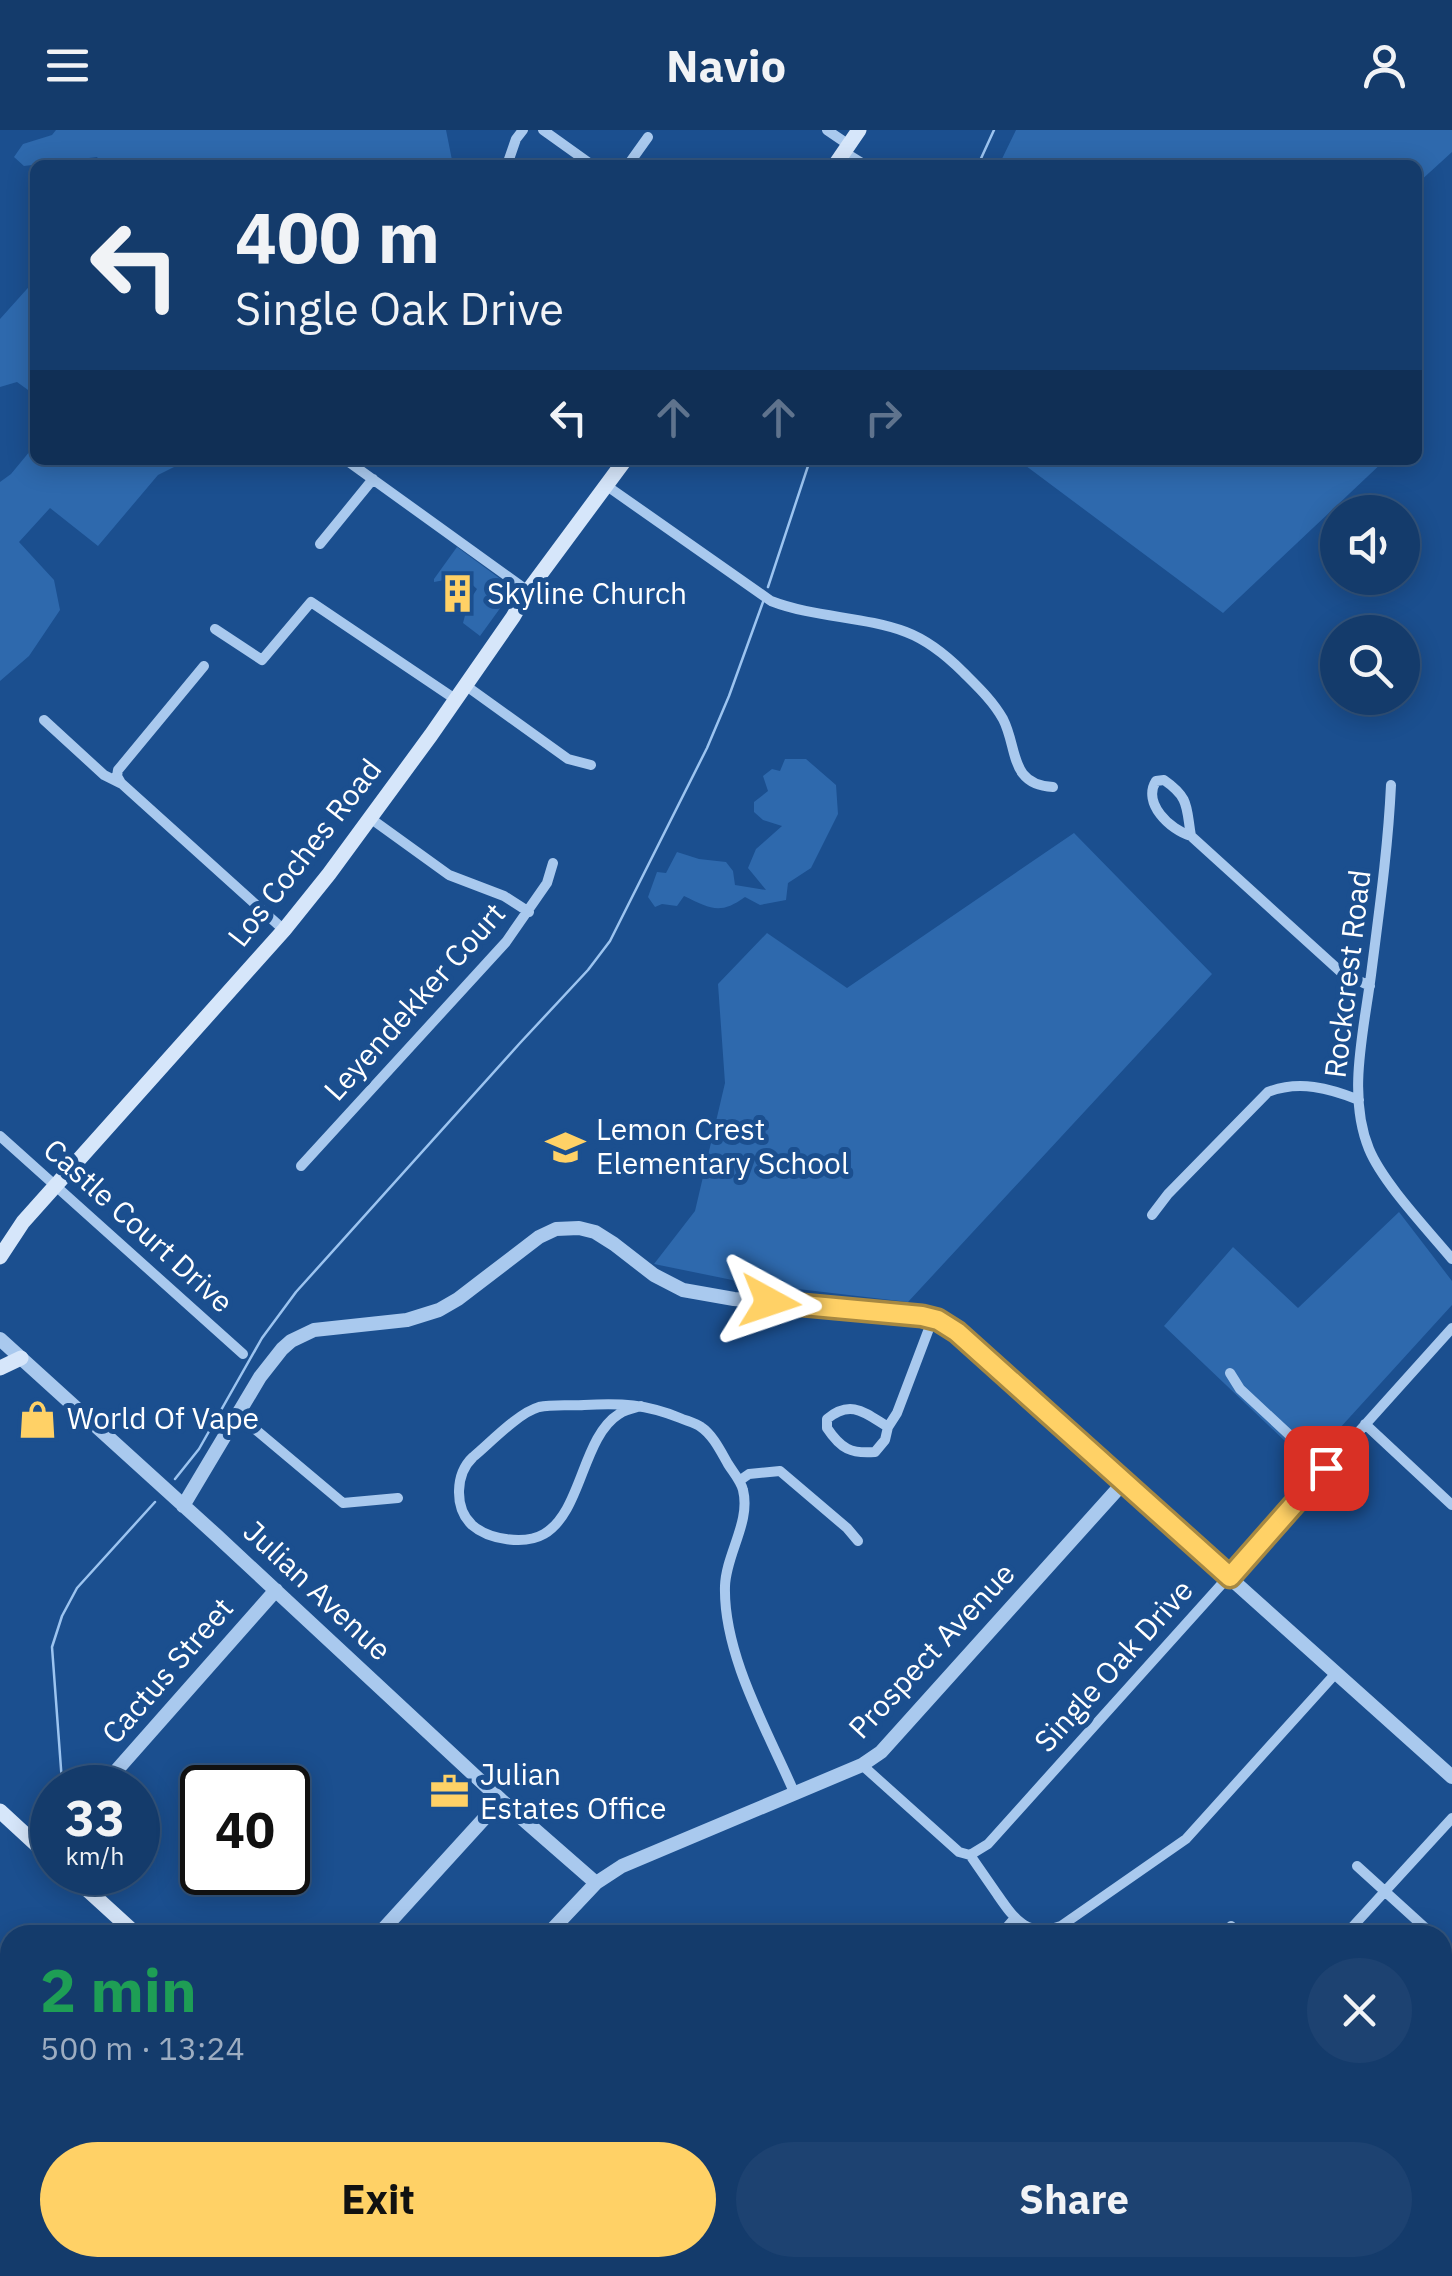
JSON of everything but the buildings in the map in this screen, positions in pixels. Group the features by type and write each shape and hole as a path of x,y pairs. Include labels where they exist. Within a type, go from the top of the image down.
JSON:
{"main road":[{"path":"842,154 860,130"},
{"name":"Los Coches Road","path":"0,1258 15,1232 55,1185 284,930 370,818 513,618 528,591 622,465"},
{"path":"0,1368 21,1358"},
{"path":"0,1811 30,1834"},
{"path":"93,1895 126,1925"}],"street":[{"path":"509,160 523,130"},
{"path":"542,130 585,160"},
{"path":"827,130 842,154"},
{"path":"632,160 648,137"},
{"path":"353,465 528,591"},
{"path":"320,544 373,479"},
{"path":"607,486 771,601 800,611 889,627 922,640 960,670 995,706 1007,728 1020,771 1039,785 1053,788"},
{"path":"215,629 262,660 311,602 568,759 591,765"},
{"path":"121,784 118,770 204,666"},
{"path":"44,720 284,930"},
{"path":"1191,836 1181,792 1164,780 1156,781 1150,794 1154,804 1175,828 1191,836 1342,973 1370,986"},
{"name":"Rockcrest Road","path":"1391,786 1388,850 1359,1100 1372,1156 1452,1258"},
{"path":"370,818 450,875 504,896 529,912"},
{"name":"Leyendekker Court","path":"301,1166 506,942 548,882 554,863"},
{"path":"1152,1215 1268,1092 1296,1085 1336,1091 1359,1100"},
{"name":"Castle Court Drive","path":"0,1136 243,1354"},
{"path":"183,1506 237,1414 286,1345 302,1334 406,1320 439,1310 539,1236 563,1228 579,1228 602,1236 654,1276 683,1290 734,1299 934,1318 957,1332 1452,1778"},
{"path":"888,1426 848,1408 827,1420 827,1428 845,1448 858,1454 876,1452 897,1413 934,1318"},
{"name":"Single Oak Drive","path":"970,1854 988,1844 1452,1328"},
{"name":"Julian Avenue","path":"0,1339 596,1883"},
{"path":"1230,1374 1240,1390 1326,1468"},
{"path":"640,1406 620,1413 610,1422 570,1502 548,1532 536,1538 515,1540 489,1535 472,1525 463,1511 460,1476 469,1460 526,1412 542,1406 616,1402 656,1408 701,1427 743,1488 744,1508 725,1580 725,1612 736,1659 794,1792"},
{"path":"237,1414 343,1503 398,1498"},
{"path":"1365,1424 1452,1505"},
{"path":"739,1481 749,1474 780,1471 858,1541"},
{"name":"Prospect Avenue","path":"557,1925 596,1883 622,1866 862,1765 881,1752 1124,1482"},
{"name":"Cactus Street","path":"121,1765 276,1590"},
{"path":"1062,1925 1186,1839 1336,1673"},
{"path":"862,1765 960,1852 970,1854 1014,1920 1025,1925"},
{"path":"387,1925 502,1800"},
{"path":"1354,1925 1452,1818"},
{"path":"1357,1866 1423,1925"},
{"path":"1009,1925 1014,1920"}],"shaded area":[{"path":"56,130 446,130 452,160 97,157 30,160 30,165 24,166 14,157 23,144 52,135"},
{"path":"1016,130 1452,130 1452,152 1422,179 1422,160 1001,160"},
{"path":"30,286 30,391 17,382 0,387 0,319"},
{"path":"30,451 30,465 178,465 158,475 98,546 50,508 19,542 54,580 60,610 29,656 0,681 0,482"},
{"path":"1025,465 1380,465 1348,495 1320,495 1320,521 1223,613"},
{"path":"457,547 514,589 480,636 463,623 466,606 477,589 456,572 450,579 434,582"},
{"path":"785,759 806,759 836,785 838,814 811,868 788,883 786,900 760,905 745,897 715,908 684,896 677,906 655,907 648,897 657,872 666,873 677,852 726,862 733,871 735,885 766,890 748,868 756,849 782,826 763,820 754,812 754,802 768,791 763,776 772,769 780,771"},
{"path":"1074,833 1212,974 908,1302 747,1283 654,1264 695,1211 725,1083 718,984 767,933 847,988"},
{"path":"1399,1212 1452,1281 1452,1305 1308,1463 1164,1326 1233,1247 1298,1308"}],"waterway":[{"path":"980,160 994,130"},
{"path":"768,587 808,465"},
{"path":"175,1479 199,1449 262,1338 296,1292 610,941 707,748 763,602"},
{"path":"61,1765 52,1647 62,1616 77,1588 155,1502"}],"place":[{"name":"Skyline Church","path":"457,594"},
{"name":"Lemon Crest Elementary School","path":"566,1147"},
{"name":"World Of Vape","path":"37,1419"},
{"name":"Julian Estates Office","path":"450,1792"}],"route":[{"path":"770,1302 922,1316 944,1323 1230,1577 1326,1468"}]}
